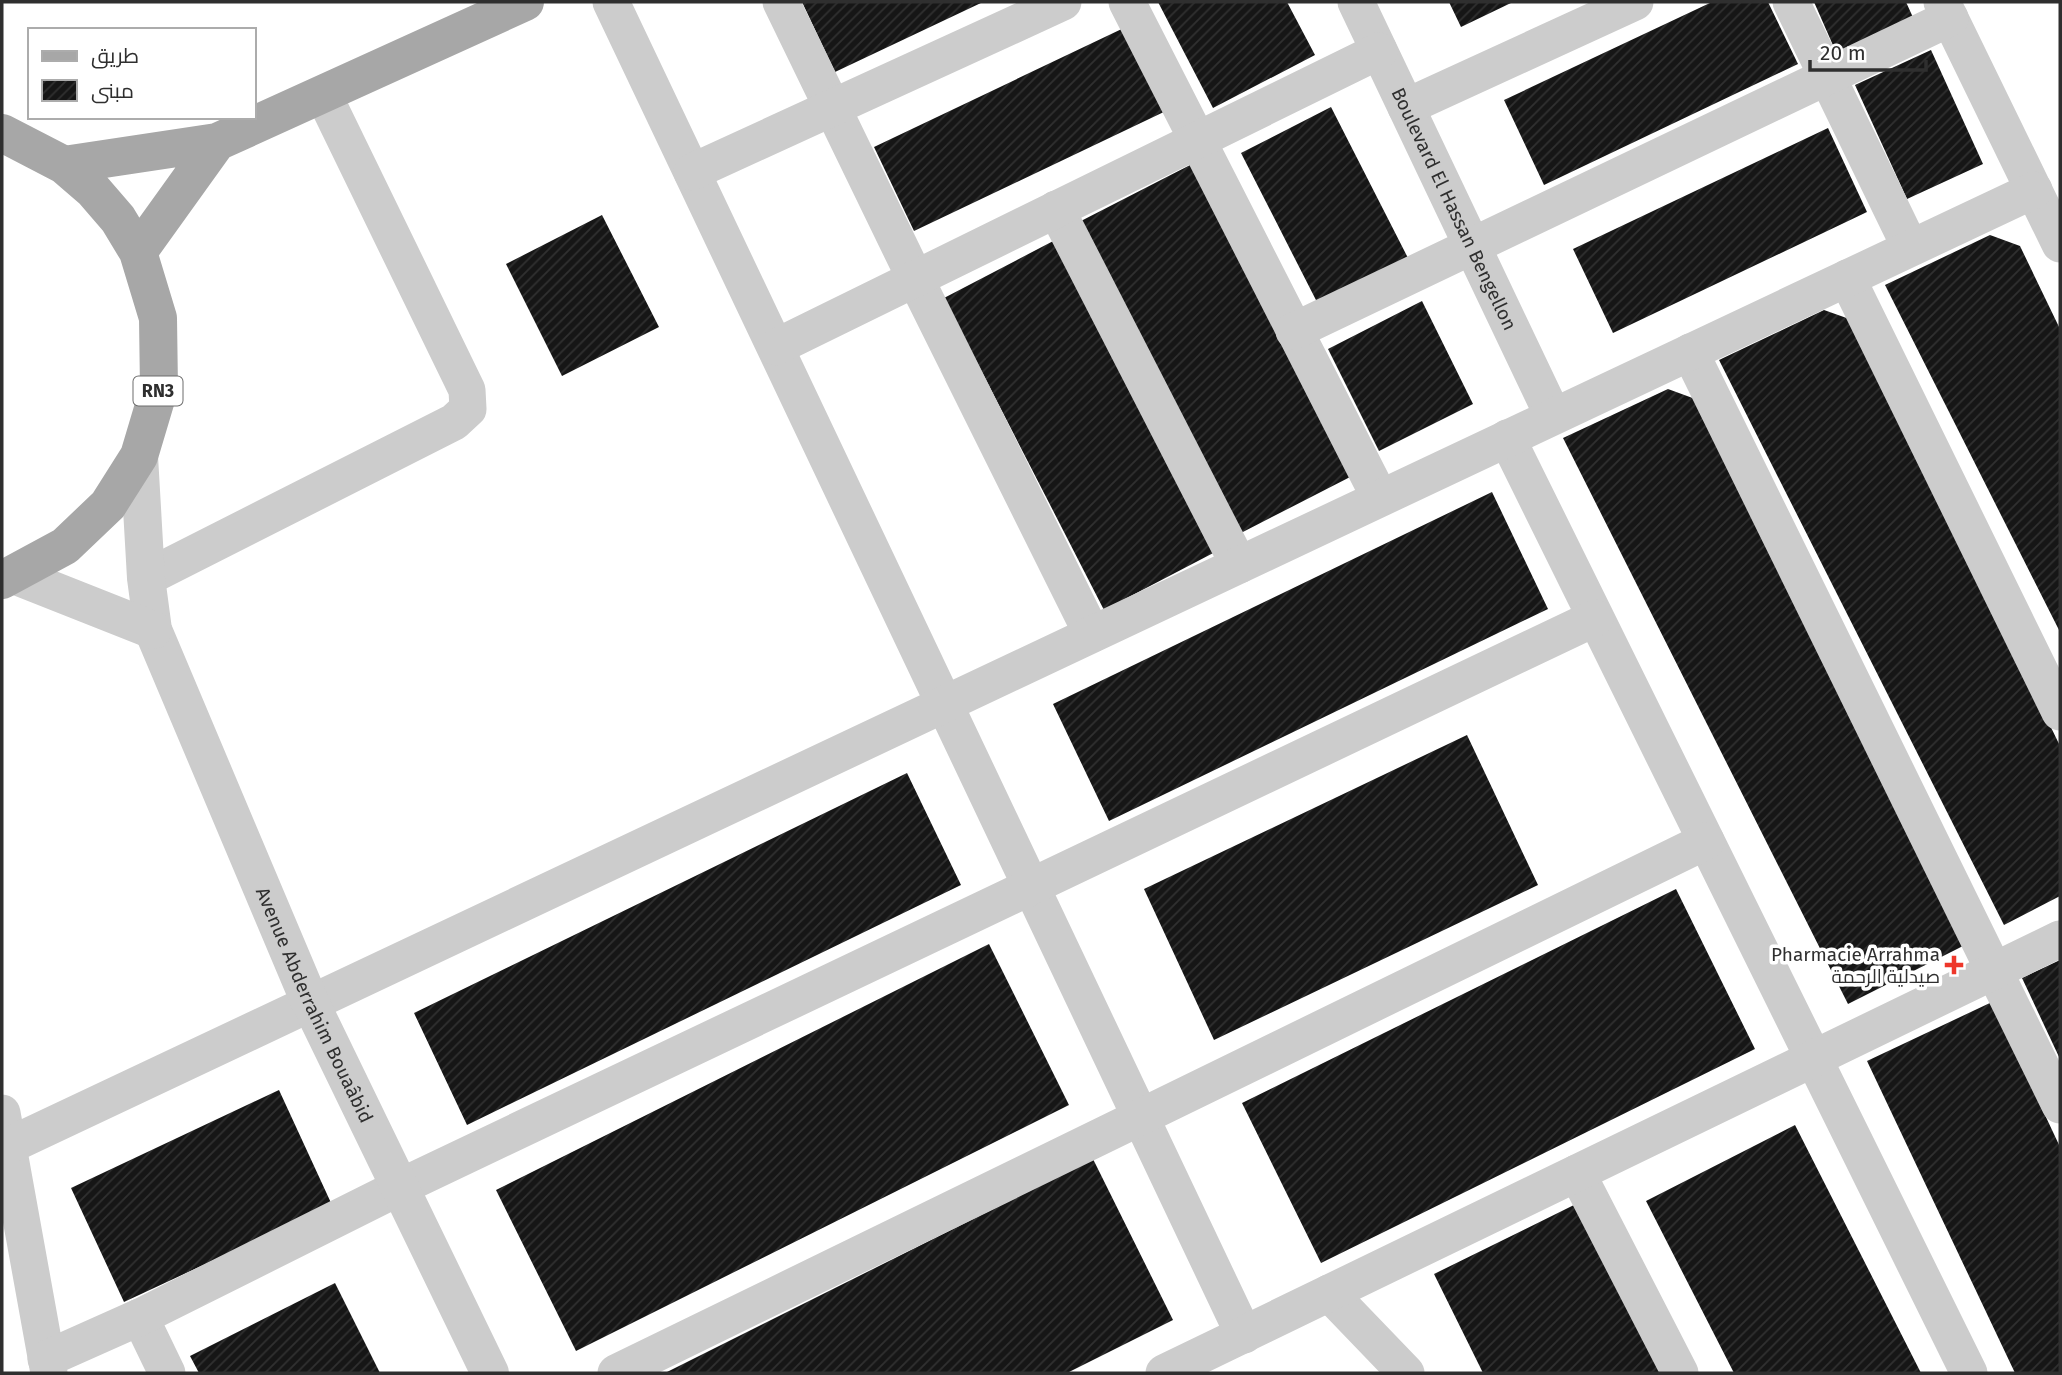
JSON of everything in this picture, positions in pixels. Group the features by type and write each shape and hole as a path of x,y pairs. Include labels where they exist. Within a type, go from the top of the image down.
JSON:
{"main road":[{"path":"64,165 217,142 525,2"},
{"name":"RN3","path":"2,133 64,165 93,190 118,219 138,252 159,318 159,389 139,456 108,505 65,546 8,578"},
{"path":"138,252 217,142"}],"street":[{"path":"611,2 1244,1335"},
{"path":"781,2 1092,634"},
{"path":"692,172 1063,2"},
{"path":"1127,2 1380,498"},
{"name":"Boulevard El Hassan Bengellon","path":"1356,2 1553,416"},
{"path":"1406,107 1635,2"},
{"path":"1791,2 1910,247"},
{"path":"1294,331 1827,77 1946,10 2060,244"},
{"path":"776,347 1379,51"},
{"path":"146,578 454,422 468,409 467,390 323,94"},
{"path":"1595,618 400,1187 47,1366 5,1129 310,1002 2034,190"},
{"path":"1056,209 1239,565"},
{"path":"1847,278 2060,712"},
{"path":"1690,352 2060,1105"},
{"path":"1507,438 1969,1373"},
{"name":"Avenue Abderrahim Bouaâbid","path":"139,456 146,578 153,630 310,1002 490,1373"},
{"path":"8,578 153,630"},
{"path":"616,1373 1706,841"},
{"path":"1164,1373 2060,939"},
{"path":"1577,1173 1679,1373"},
{"path":"1329,1293 1406,1373"},
{"path":"140,1317 167,1373"}],"building":[{"path":"802,2 983,2 835,72"},
{"path":"1158,2 1287,2 1315,55 1213,108"},
{"path":"1449,2 1513,2 1461,27"},
{"path":"1712,2 1768,2 1798,64 1544,185 1504,100"},
{"path":"1814,2 1906,2 1916,24 1839,59"},
{"path":"1128,26 1168,110 914,231 874,147"},
{"path":"1931,50 1983,164 1907,199 1855,85"},
{"path":"1331,107 1408,258 1318,304 1241,153"},
{"path":"1828,128 1867,212 1613,333 1573,249"},
{"path":"1194,163 1354,475 1239,534 1079,222"},
{"path":"602,215 659,327 562,376 506,264"},
{"path":"1990,235 2020,246 2060,329 2060,632 1885,285"},
{"path":"1059,238 1219,550 1104,610 944,298"},
{"path":"1422,301 1473,404 1379,451 1328,349"},
{"path":"1824,310 1855,321 2060,746 2060,896 2004,925 1719,360"},
{"path":"1668,389 1698,400 1963,946 1848,1004 1563,438"},
{"path":"1492,492 1548,609 1109,821 1053,704"},
{"path":"1467,735 1538,885 1214,1040 1144,889"},
{"path":"907,773 961,885 467,1125 414,1013"},
{"path":"1676,889 1755,1049 1321,1263 1242,1103"},
{"path":"989,944 1069,1105 576,1351 496,1190"},
{"path":"2060,960 2060,1059 2022,978"},
{"path":"1992,1002 2060,1147 2060,1373 2015,1373 1867,1061"},
{"path":"279,1090 332,1205 124,1302 71,1188"},
{"path":"1795,1125 1921,1373 1734,1373 1646,1201"},
{"path":"1093,1159 1173,1320 1067,1373 665,1373"},
{"path":"1578,1203 1662,1373 1483,1373 1434,1274"},
{"path":"335,1283 380,1373 199,1373 190,1356"}],"place":[{"name":"Pharmacie Arrahma صيدلية الرحمة","path":"1954,965"}]}
